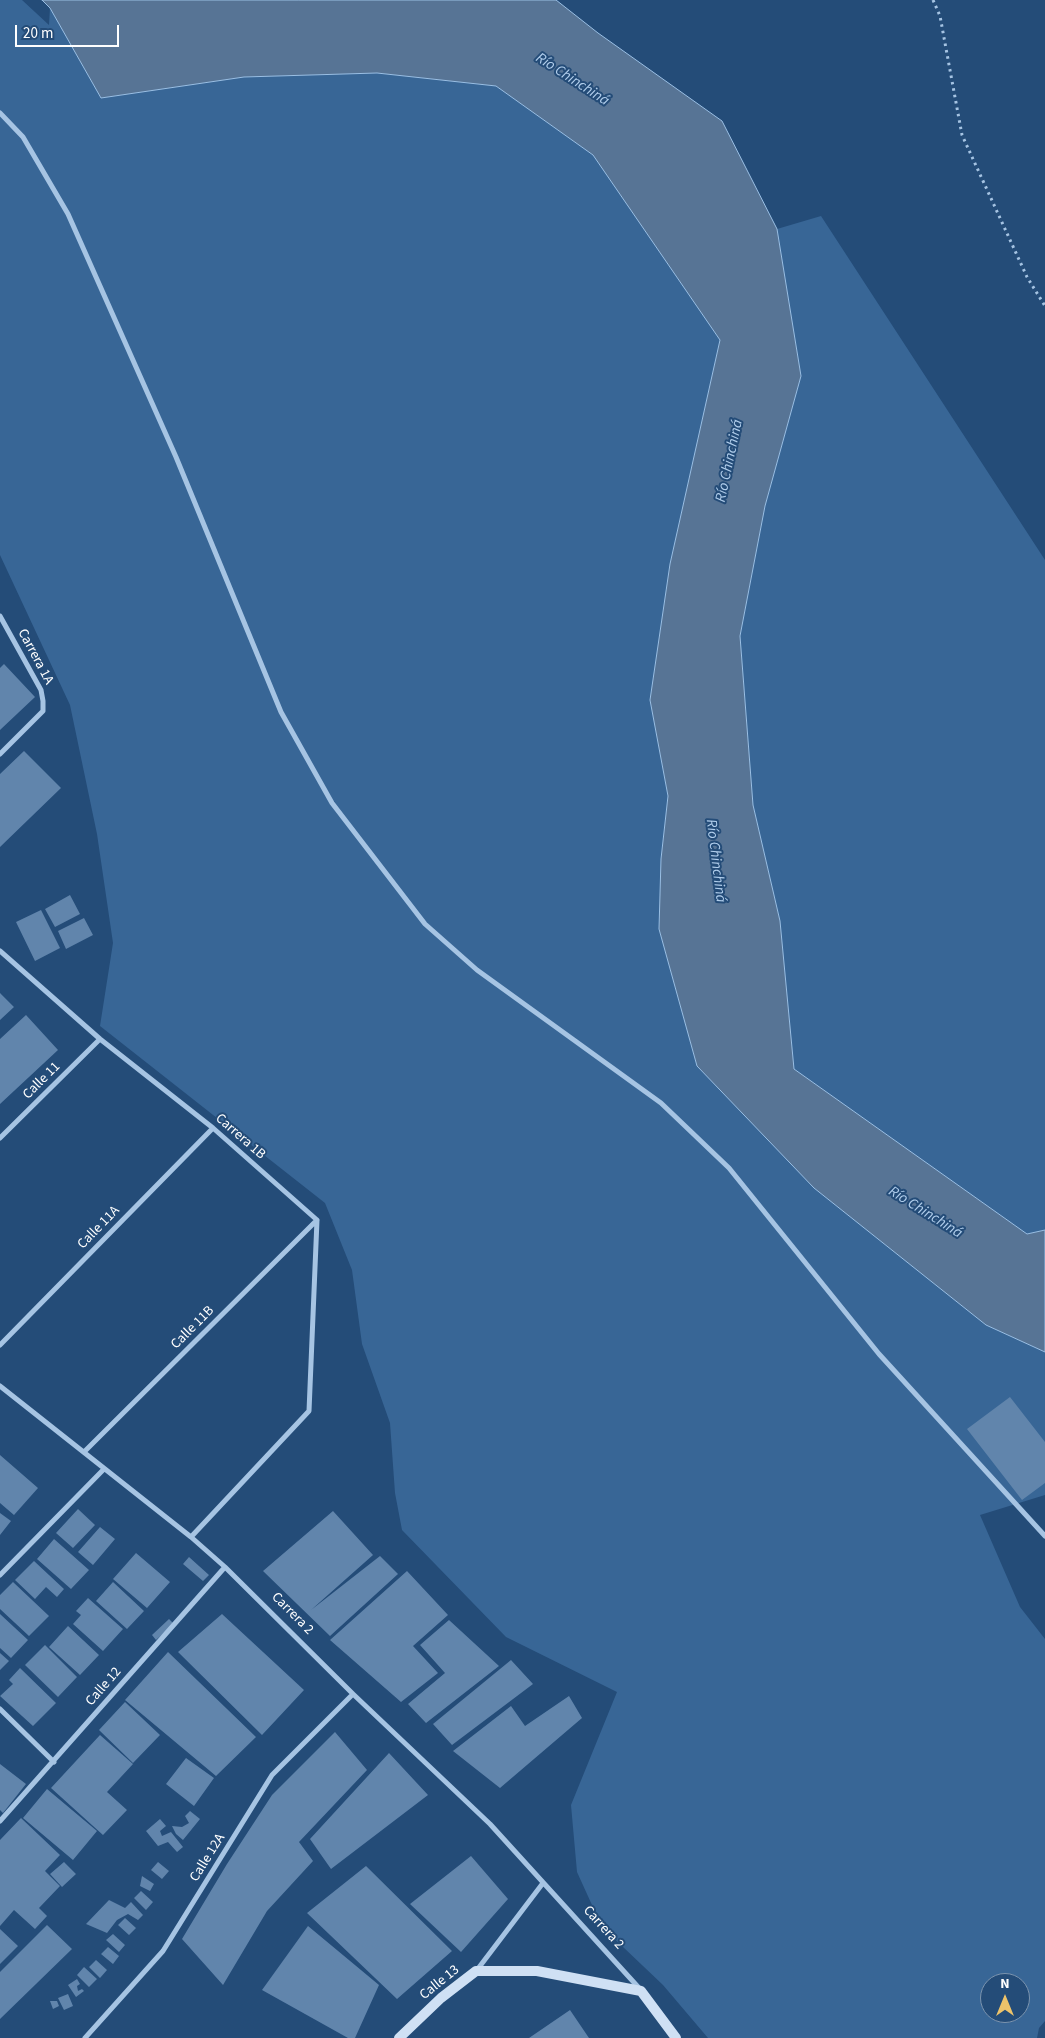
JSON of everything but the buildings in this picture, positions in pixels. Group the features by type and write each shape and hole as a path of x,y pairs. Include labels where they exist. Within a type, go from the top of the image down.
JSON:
{"main road":[{"name":"Calle 13","path":"399,2038 441,1998 476,1971 536,1971 642,1991"},
{"name":"Carrera 2","path":"642,1991 676,2038"}],"street":[{"path":"0,113 23,137 68,214 176,458 281,712 332,803 425,924 477,970 661,1104 729,1168 879,1354 1045,1536"},
{"name":"Carrera 1A","path":"0,616 41,690 44,701 43,711 0,754"},
{"name":"Carrera 1B","path":"0,951 100,1040 213,1128 317,1220"},
{"name":"Calle 11","path":"0,1138 100,1040"},
{"name":"Calle 11A","path":"0,1345 213,1128"},
{"path":"191,1537 309,1411 317,1220"},
{"name":"Calle 11B","path":"84,1452 317,1220"},
{"name":"Carrera 2","path":"0,1386 191,1537 225,1567 353,1694 490,1824 642,1991"},
{"path":"0,1575 104,1469"},
{"name":"Calle 12","path":"0,1821 225,1567"},
{"name":"Calle 12A","path":"85,2038 163,1951 272,1775 353,1694"},
{"path":"0,1709 54,1762"},
{"path":"476,1971 543,1883"}],"path":[{"path":"933,0 940,16 962,135 1027,277 1045,306"}],"shaded area":[{"path":"0,0 22,0 49,25 50,8 101,98 244,77 377,73 496,86 593,155 720,340 670,564 650,700 668,796 661,859 659,929 697,1066 814,1188 986,1325 1045,1352 1045,1495 980,1515 1020,1607 1045,1639 1045,2021 1039,2028 1037,2038 708,2038 663,1985 602,1927 577,1872 571,1805 617,1692 506,1637 402,1530 395,1493 390,1423 362,1344 352,1270 325,1203 100,1026 113,943 97,834 70,705 0,555"},
{"path":"821,216 1045,560 1045,1230 1027,1234 794,1069 780,921 753,805 740,636 765,506 801,376 777,229"}],"water":[{"name":"Río Chinchiná","path":"42,0 556,0 598,33 722,121 777,229 801,376 765,506 740,636 753,805 780,921 794,1069 1027,1234 1045,1230 1045,1352 986,1325 814,1188 697,1066 659,929 661,859 668,796 650,700 670,564 720,340 593,155 496,86 377,73 244,77 101,98 50,8"}]}
